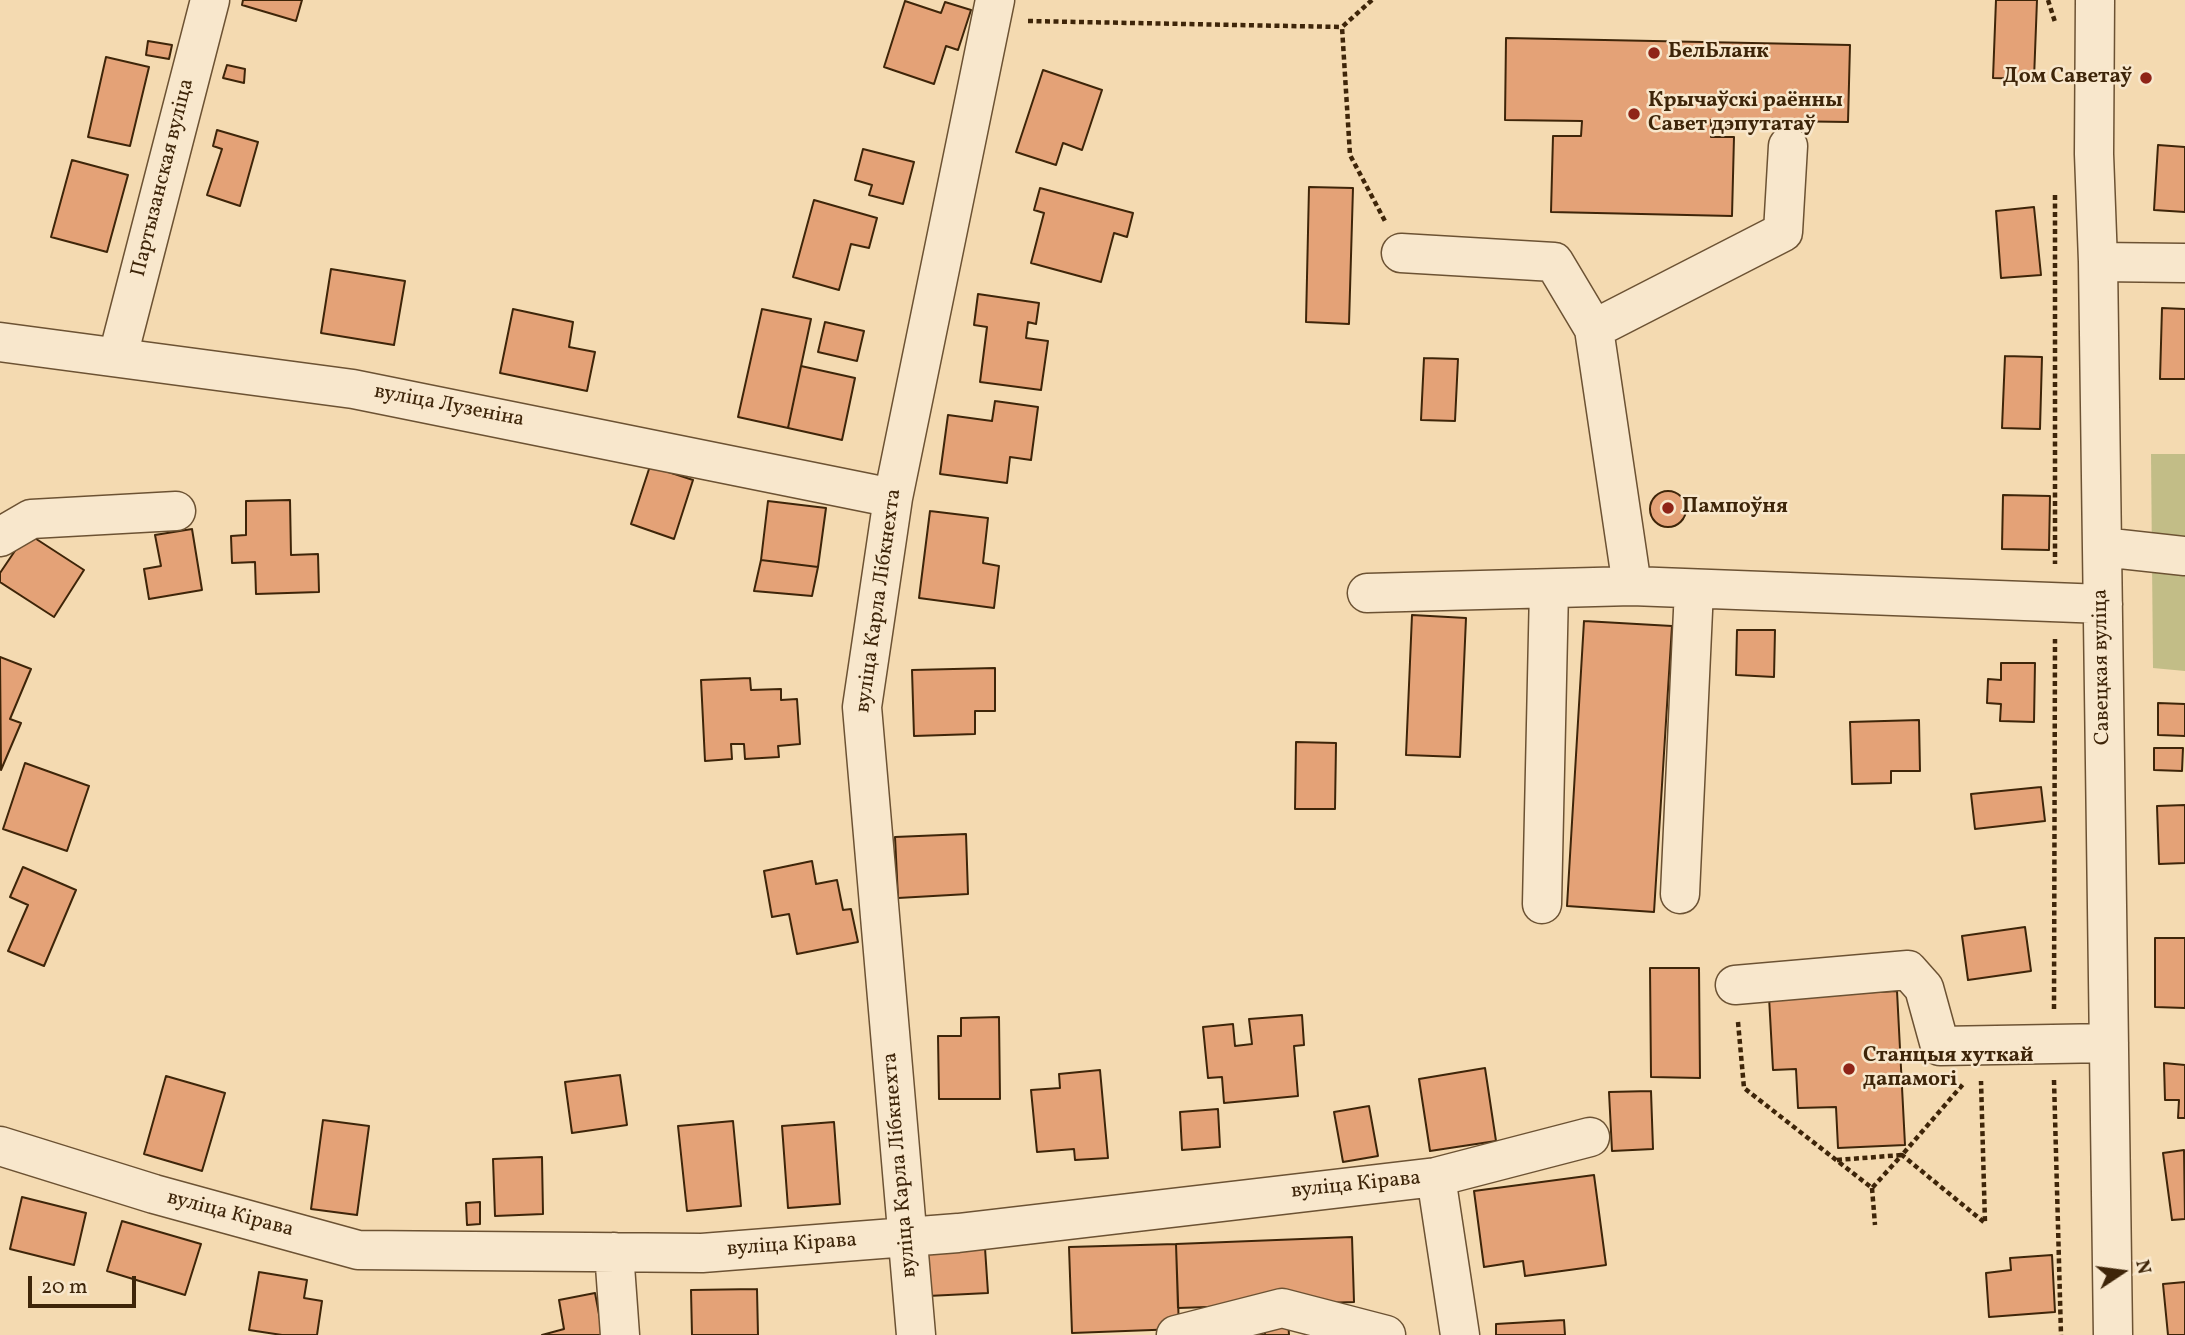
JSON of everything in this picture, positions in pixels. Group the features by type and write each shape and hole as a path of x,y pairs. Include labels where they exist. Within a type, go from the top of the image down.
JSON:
{"street":[{"name":"Партызанская вуліца","path":"118,356 210,0"},
{"name":"Савецкая вуліца","path":"2095,0 2094,154 2098,262 2113,1335"},
{"name":"вуліца Карла Лібкнехта","path":"916,1335 862,707 893,498 992,10"},
{"path":"1594,329 1783,232 1788,146"},
{"path":"1401,253 1554,262 1594,329 1632,586"},
{"path":"2098,262 2185,263"},
{"name":"вуліца Лузеніна","path":"0,342 354,389 893,498"},
{"path":"0,537 31,519 176,511"},
{"path":"2102,547 2185,556"},
{"path":"1367,593 1632,586 2102,604"},
{"path":"1542,904 1549,589"},
{"path":"1681,894 1694,589"},
{"path":"1734,985 1908,970 1924,988 1940,1046 1980,1054 2053,1043 2109,1042"},
{"name":"вуліца Кірава","path":"0,1146 153,1194 358,1250 702,1253 908,1238 1436,1177 1590,1137"},
{"path":"1436,1177 1460,1335"},
{"path":"614,1252 620,1335"},
{"path":"1176,1335 1282,1308 1386,1335"}],"path":[{"path":"992,10 1342,27 1371,0"},
{"path":"2048,0 2055,20 2054,32"},
{"path":"1342,27 1350,155 1401,253"},
{"path":"2055,183 2053,1043 2061,1335"},
{"path":"1734,985 1744,1088 1872,1188"},
{"path":"1836,1160 1902,1155 1985,1223 1980,1054"},
{"path":"1875,1225 1872,1188 1902,1155 1980,1054"}],"shaded area":[{"path":"2151,454 2185,454 2185,671 2153,668"}],"building":[{"path":"243,0 302,0 296,21 242,5"},
{"path":"1996,0 2037,0 2034,79 1993,78"},
{"path":"905,1 941,13 945,2 971,10 958,50 946,46 934,84 884,67"},
{"path":"1506,38 1850,45 1848,122 1711,120 1711,137 1734,137 1732,216 1551,212 1553,136 1581,136 1582,121 1505,120"},
{"path":"148,41 172,45 169,59 146,55"},
{"path":"106,57 149,67 130,146 88,137"},
{"path":"227,65 245,69 244,83 223,78"},
{"path":"1043,70 1102,90 1082,150 1063,143 1056,165 1016,152"},
{"path":"217,130 258,142 240,206 207,195 222,149 213,146"},
{"path":"2158,145 2185,147 2185,212 2154,210"},
{"path":"863,149 914,162 903,204 869,195 872,185 855,180"},
{"path":"72,160 128,175 107,252 51,237"},
{"path":"1309,187 1353,188 1349,324 1306,322"},
{"path":"1040,188 1133,213 1127,237 1114,233 1101,282 1031,263 1044,213 1034,210"},
{"path":"814,200 877,218 869,248 851,244 839,290 793,277"},
{"path":"2034,207 2041,275 2001,278 1996,211"},
{"path":"331,269 405,281 394,345 321,333"},
{"path":"978,294 1039,303 1036,324 1028,322 1026,338 1048,341 1041,390 980,382 987,327 974,325"},
{"path":"2162,308 2185,309 2185,379 2160,379"},
{"path":"513,309 573,322 569,347 595,352 587,391 500,373"},
{"path":"762,309 811,319 788,428 738,417"},
{"path":"825,322 864,331 857,361 818,352"},
{"path":"2005,356 2042,357 2040,429 2002,428"},
{"path":"1424,358 1458,359 1455,421 1421,420"},
{"path":"801,366 855,378 842,440 788,428"},
{"path":"995,401 1038,407 1031,460 1010,457 1007,483 940,474 948,415 992,421"},
{"path":"650,466 693,480 674,539 631,524"},
{"name":"Пампоўня","path":"1668,491 1681,496 1686,509 1681,522 1668,527 1655,522 1650,509 1655,496"},
{"path":"2003,495 2050,496 2049,550 2002,549"},
{"path":"290,500 291,555 318,554 319,592 256,594 255,562 232,563 231,536 246,535 246,501"},
{"path":"768,501 826,508 818,567 761,560"},
{"path":"930,511 988,518 983,563 999,566 994,608 919,598"},
{"path":"192,529 202,590 149,599 144,569 161,566 155,535"},
{"path":"27,533 84,570 54,617 0,582 0,573"},
{"path":"761,560 818,567 812,596 754,591"},
{"path":"1412,615 1466,618 1460,757 1406,755"},
{"path":"1584,621 1672,626 1654,912 1567,906"},
{"path":"1737,630 1775,630 1774,677 1736,675"},
{"path":"0,657 31,669 10,719 21,723 1,770"},
{"path":"2001,663 2035,663 2034,722 2000,721 2001,704 1987,703 1988,679 2001,680"},
{"path":"995,668 995,711 975,711 975,734 914,736 912,670"},
{"path":"750,678 751,690 781,689 781,700 797,699 800,744 778,746 779,757 745,759 744,744 731,744 732,759 705,761 701,680"},
{"path":"2158,703 2185,704 2185,736 2158,735"},
{"path":"1919,720 1920,771 1891,771 1891,783 1852,784 1850,722"},
{"path":"1296,742 1336,743 1335,809 1295,809"},
{"path":"2154,748 2183,748 2182,771 2154,770"},
{"path":"25,763 89,786 67,851 3,829"},
{"path":"2041,787 2045,821 1975,829 1971,794"},
{"path":"2185,805 2185,863 2159,864 2157,806"},
{"path":"966,834 968,894 898,898 895,837"},
{"path":"812,861 816,884 837,880 843,910 851,909 858,942 797,954 789,914 772,917 764,871"},
{"path":"23,867 76,890 44,966 8,951 28,905 10,897"},
{"path":"2025,927 2031,971 1968,980 1962,936"},
{"path":"2155,938 2185,938 2185,1008 2155,1007"},
{"path":"1650,968 1699,968 1700,1078 1651,1077"},
{"name":"Станцыя хуткай дапамогі","path":"1897,991 1905,1145 1838,1148 1836,1107 1798,1108 1796,1069 1773,1070 1769,997"},
{"path":"1302,1015 1304,1045 1294,1046 1298,1096 1224,1103 1222,1077 1208,1078 1203,1027 1233,1024 1235,1046 1252,1044 1249,1019"},
{"path":"999,1017 1000,1099 939,1099 938,1036 961,1036 961,1018"},
{"path":"2164,1063 2185,1065 2185,1118 2178,1118 2179,1100 2165,1100"},
{"path":"1485,1068 1496,1141 1430,1151 1419,1079"},
{"path":"1100,1070 1108,1158 1075,1160 1074,1149 1037,1152 1031,1090 1060,1088 1059,1074"},
{"path":"620,1075 627,1125 572,1133 565,1082"},
{"path":"166,1076 225,1093 202,1171 144,1154"},
{"path":"1651,1091 1653,1149 1612,1151 1609,1092"},
{"path":"1369,1106 1378,1156 1343,1162 1334,1112"},
{"path":"1218,1109 1220,1147 1182,1150 1180,1112"},
{"path":"323,1120 369,1126 357,1215 311,1209"},
{"path":"733,1121 741,1206 687,1211 678,1126"},
{"path":"834,1122 840,1204 788,1208 782,1126"},
{"path":"2184,1150 2185,1219 2172,1220 2163,1153"},
{"path":"542,1157 543,1214 495,1216 493,1159"},
{"path":"1594,1175 1606,1265 1525,1276 1523,1261 1484,1267 1474,1191"},
{"path":"22,1197 86,1213 74,1265 10,1249"},
{"path":"480,1202 480,1224 467,1225 466,1203"},
{"path":"122,1221 201,1244 185,1295 107,1271"},
{"path":"1352,1237 1354,1302 1178,1308 1176,1244"},
{"path":"1176,1244 1179,1329 1072,1333 1069,1247"},
{"path":"985,1248 988,1293 928,1296 926,1251"},
{"path":"2052,1255 2055,1312 1989,1317 1986,1273 2011,1270 2010,1258"},
{"path":"259,1272 307,1280 304,1298 322,1301 317,1335 282,1335 249,1330"},
{"path":"2185,1282 2185,1335 2168,1335 2163,1284"},
{"path":"757,1289 758,1335 692,1335 691,1290"},
{"path":"595,1293 603,1335 542,1335 564,1329 559,1300"},
{"path":"1288,1318 1289,1335 1265,1335 1264,1319"},
{"path":"1564,1320 1565,1335 1496,1335 1496,1324"}],"place":[{"name":"БелБланк","path":"1654,53"},
{"name":"Дом Саветаў","path":"2146,78"},
{"name":"Крычаўскі раённы Савет дэпутатаў","path":"1634,114"},
{"name":"Пампоўня","path":"1668,508"},
{"name":"Станцыя хуткай дапамогі","path":"1849,1069"}]}
